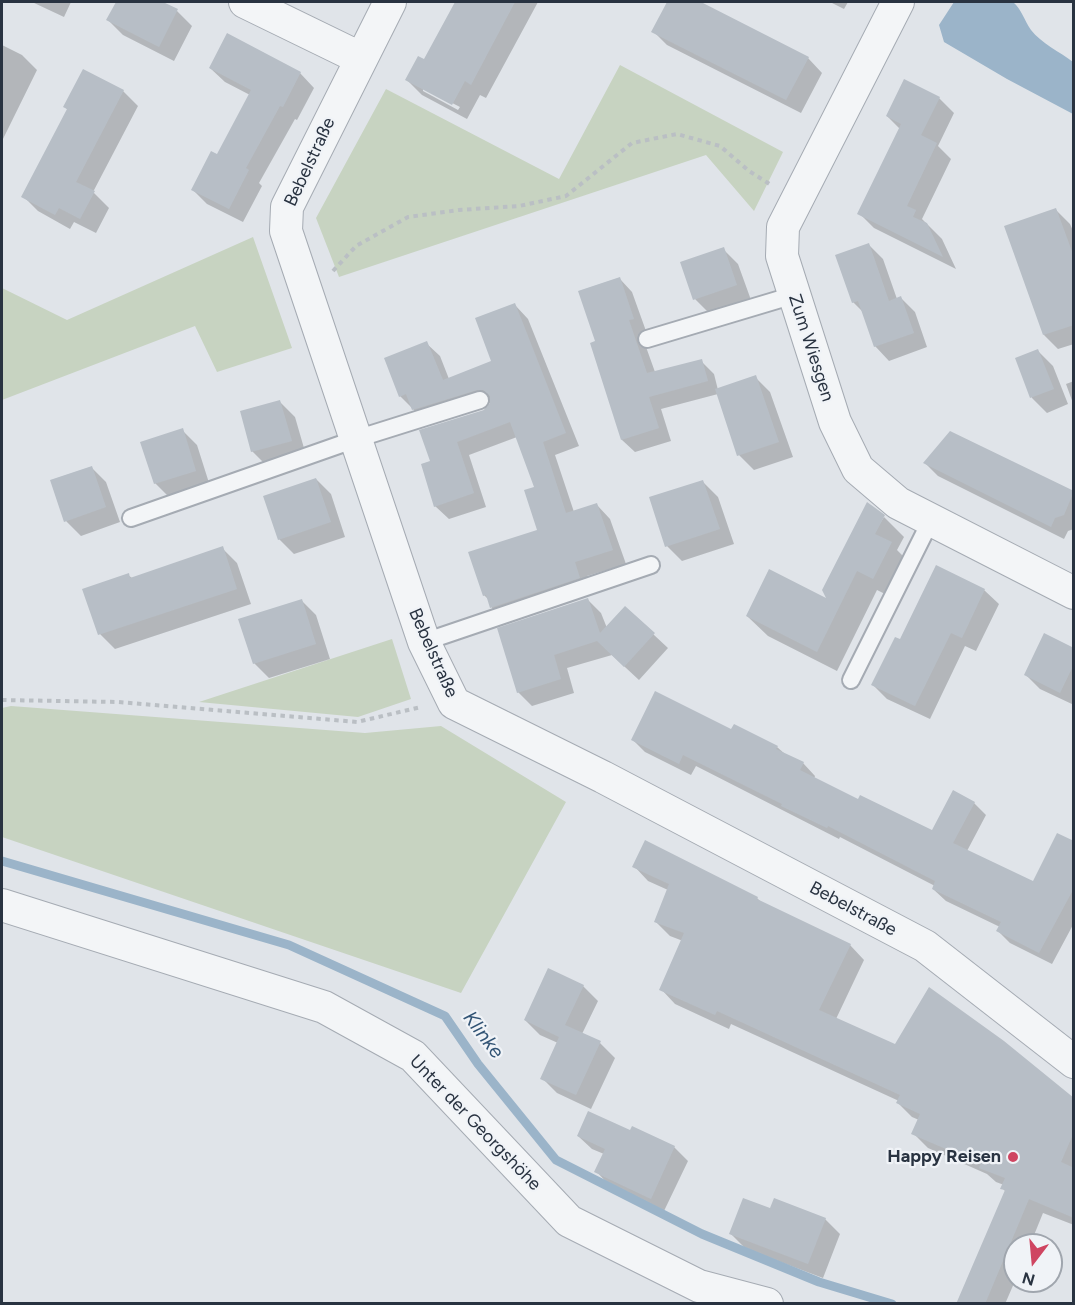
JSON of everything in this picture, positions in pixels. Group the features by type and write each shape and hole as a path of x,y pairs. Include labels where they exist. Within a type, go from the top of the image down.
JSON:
{"street":[{"path":"245,2 360,58"},
{"name":"Bebelstraße","path":"390,2 287,207 286,231 424,642 454,703 603,777 925,946 1070,1049"},
{"name":"Zum Wiesgen","path":"898,2 783,227 782,256 835,422 858,469 898,503 1074,593"},
{"name":"Unter der Georgshöhe","path":"2,905 324,1007 413,1056 569,1221 699,1286 767,1304"}],"lane":[{"path":"647,339 794,295"},
{"path":"131,518 356,439 480,400"},
{"path":"852,680 931,520"},
{"path":"424,642 651,565"}],"path":[{"path":"308,297 356,246 408,217 459,210 519,206 567,196 632,143 677,134 720,146 749,171 796,200"},
{"path":"2,699 118,702 357,722 415,708 454,703"}],"green space":[{"path":"620,65 783,152 754,211 706,155 339,277 316,218 386,89 559,179"},
{"path":"253,237 292,348 217,372 195,326 2,400 2,288 67,320"},
{"path":"392,639 411,699 358,717 199,702"},
{"path":"11,706 365,733 441,726 566,802 461,993 2,837 2,708"}],"water":[{"path":"954,2 1013,2 1035,35 1073,62 1073,114 944,42 939,25"}],"building":[{"path":"116,2 163,2 178,9 159,47 106,20"},
{"path":"455,2 515,2 471,85 465,81 452,105 405,80 418,56 424,59"},
{"path":"667,2 701,2 809,57 786,100 651,32"},
{"path":"227,33 301,72 246,168 249,170 229,209 191,190 211,151 217,154 251,90 209,68"},
{"path":"83,69 124,90 76,182 95,191 80,219 59,208 55,215 21,197 67,109 63,107"},
{"path":"904,79 940,97 921,135 937,143 907,206 916,210 913,217 927,223 943,257 857,214 901,124 886,116"},
{"path":"1056,208 1074,257 1074,325 1043,335 1004,226"},
{"path":"869,243 889,301 901,296 914,333 874,347 858,301 852,303 835,255"},
{"path":"724,247 737,285 693,300 680,262"},
{"path":"620,277 634,319 629,320 647,373 702,359 708,381 649,397 659,428 621,440 590,343 595,341 578,291"},
{"path":"515,303 566,433 543,442 566,513 597,503 613,550 575,562 580,578 490,608 486,595 483,596 468,552 537,530 524,490 534,487 510,422 457,442 474,493 434,507 421,464 430,461 419,430 484,410 490,403 490,396 483,390 477,390 412,410 406,394 399,397 384,358 427,341 443,380 491,361 475,318"},
{"path":"1038,349 1054,389 1030,398 1015,358"},
{"path":"756,375 779,442 737,456 715,389"},
{"path":"280,400 292,441 251,452 240,411"},
{"path":"183,428 196,471 154,484 140,442"},
{"path":"950,431 1074,491 1064,515 1055,518 1051,527 923,463"},
{"path":"92,466 106,507 64,522 50,480"},
{"path":"316,478 331,522 278,540 263,496"},
{"path":"703,480 720,529 665,547 649,497"},
{"path":"867,502 885,515 875,534 892,542 873,579 857,571 817,652 746,616 769,569 826,598 822,590"},
{"path":"223,546 237,589 98,635 82,589 129,573 130,578"},
{"path":"936,565 985,589 962,638 951,633 915,706 871,685 895,637 900,639"},
{"path":"588,598 600,633 625,606 655,633 624,667 597,641 554,655 561,679 517,693 497,628"},
{"path":"302,599 316,644 253,664 238,619"},
{"path":"1044,633 1074,648 1074,664 1060,693 1024,675"},
{"path":"655,691 731,729 734,724 778,746 776,749 804,762 800,770 858,799 860,795 932,830 953,790 975,802 953,843 1033,881 1057,833 1074,841 1074,888 1039,953 996,931 1001,922 932,889 935,881 683,755 679,764 631,740"},
{"path":"645,840 758,897 757,899 851,944 819,1010 895,1044 929,987 1004,1041 1074,1098 1074,1132 1061,1162 1074,1168 1074,1218 1029,1199 1015,1233 1003,1233 1003,1261 985,1304 956,1304 1005,1190 1000,1189 1005,1178 979,1168 981,1164 911,1134 920,1114 896,1103 900,1095 717,1011 715,1015 659,990 684,933 654,922 669,884 632,867"},
{"path":"548,968 584,985 565,1025 601,1041 576,1095 540,1079 559,1037 524,1020"},
{"path":"588,1111 630,1130 632,1126 675,1146 651,1199 594,1172 605,1149 577,1136"},
{"path":"743,1198 770,1208 774,1198 826,1218 808,1264 729,1234"}],"waterway":[{"name":"Klinke","path":"2,861 289,945 445,1016 478,1064 556,1160 702,1234 819,1282 892,1304"}],"place":[{"name":"Happy Reisen","path":"1013,1157"}]}
